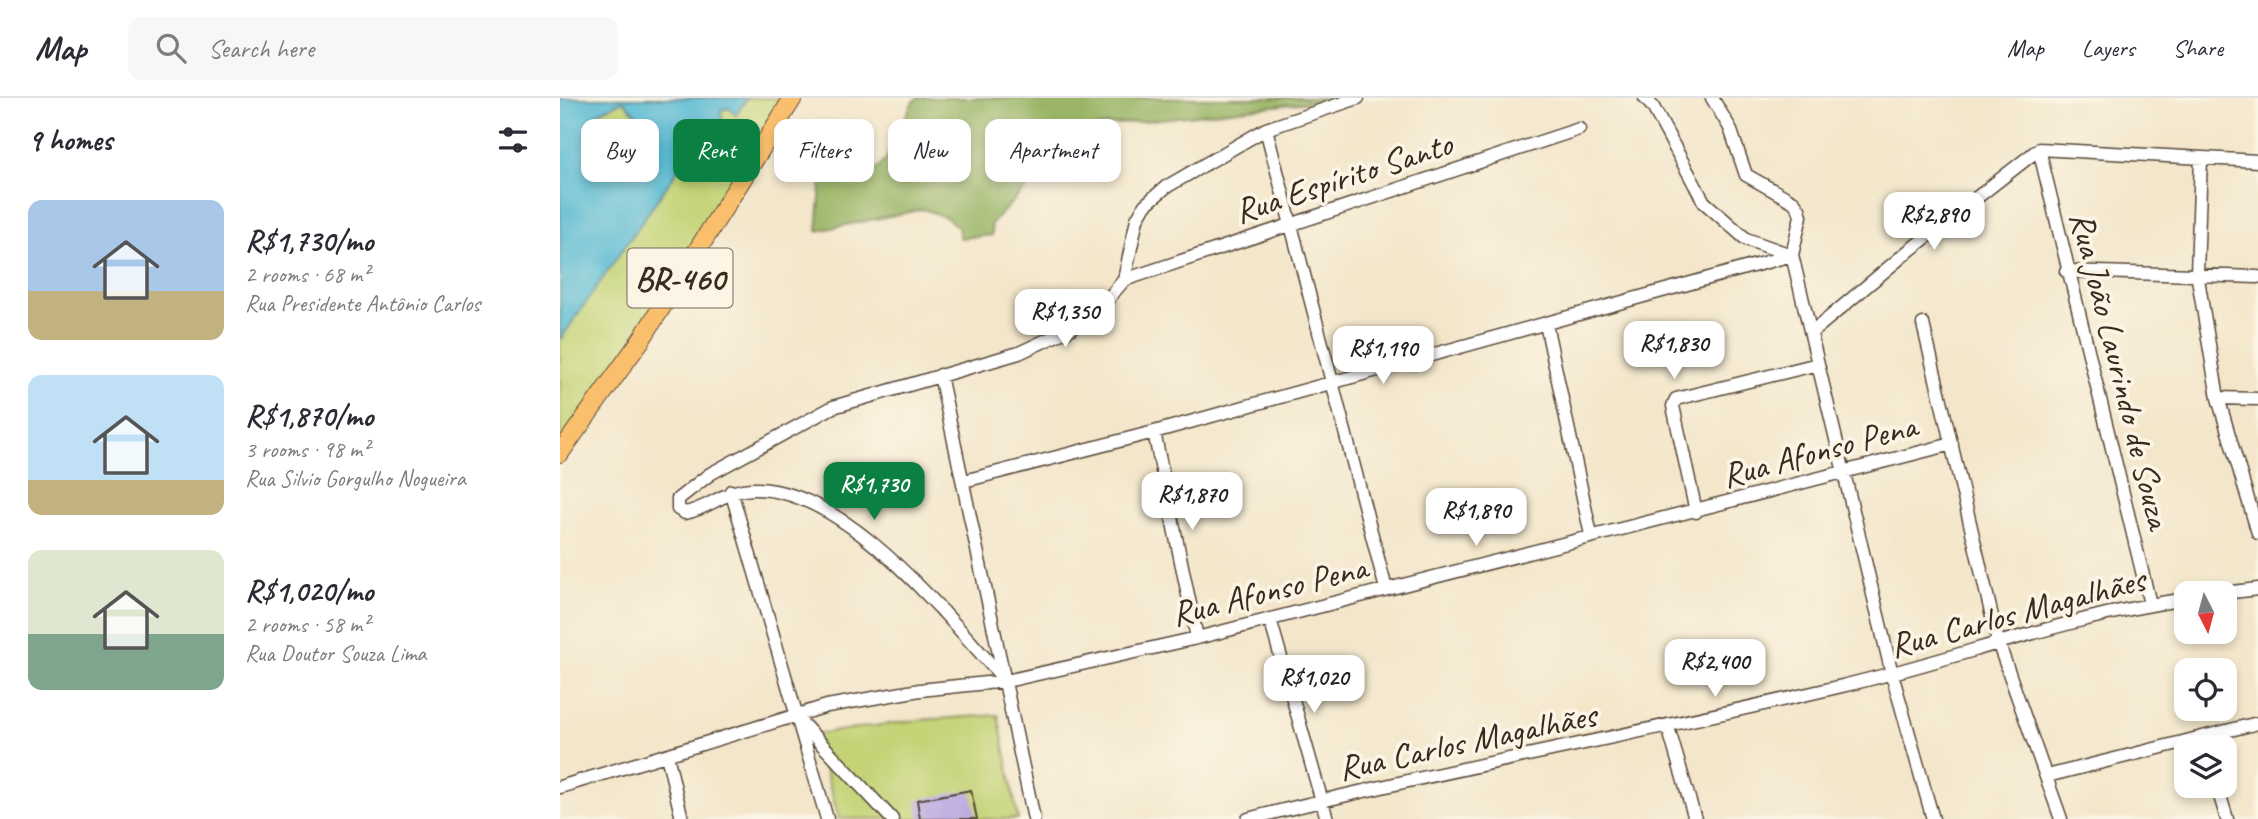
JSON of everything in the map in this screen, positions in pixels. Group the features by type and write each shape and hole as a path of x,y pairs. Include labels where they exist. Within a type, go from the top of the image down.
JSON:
{"main road":[{"name":"BR-460","path":"560,453 641,340 793,98"}],"street":[{"path":"1006,681 867,538 791,494 773,489 731,491 690,512 681,512 678,509 678,499 710,474 813,417 859,397 1019,353 1072,328 1102,306 1124,280 1137,219 1145,205 1166,187 1266,129 1358,98"},
{"path":"1645,98 1653,107 1704,202 1746,239 1791,255"},
{"path":"1712,98 1730,128 1746,175 1794,202 1799,209 1801,216 1791,255 1892,674 1933,819"},
{"path":"1266,129 1386,589"},
{"name":"Rua Espírito Santo","path":"1124,280 1579,129"},
{"path":"1811,333 1906,253 2039,149 2258,161"},
{"name":"Rua João Laurindo de Souza","path":"2039,149 2066,271 2150,604"},
{"path":"2201,158 2197,273 2218,398 2258,533"},
{"path":"964,481 1154,432 1791,255"},
{"path":"2066,271 2258,277"},
{"path":"1546,324 1591,535"},
{"path":"1923,324 1998,642 2061,819"},
{"path":"1696,512 1673,407 1676,399 1818,364"},
{"path":"940,375 1034,819"},
{"path":"2218,398 2258,399"},
{"path":"1154,432 1197,638"},
{"name":"Rua Afonso Pena","path":"560,787 794,715 863,699 1006,681 1197,638 1591,535 1696,512 1952,444"},
{"path":"731,491 794,715 827,819"},
{"path":"2237,591 2258,589"},
{"name":"Rua Carlos Magalhães","path":"1248,819 1322,800 1668,727 1892,674 1998,642 2150,604 2174,601"},
{"path":"1270,619 1327,819"},
{"path":"794,715 892,819"},
{"path":"2223,735 2258,723"},
{"path":"1668,727 1695,819"},
{"path":"2047,776 2174,748"},
{"path":"667,755 682,819"},
{"path":"2221,798 2227,819"}],"green space":[{"path":"560,98 793,98 779,119 774,119 774,127 760,148 760,119 673,119 673,182 738,182 560,453"},
{"path":"918,98 1344,98 1121,124 1121,119 985,119 985,182 1032,182 991,224 992,235 960,238 958,227 947,218 924,209 817,231 821,182 874,182 874,170 888,155 888,182 971,182 971,119 905,119 913,101"},
{"path":"998,715 1018,819 839,819 815,734 918,720"}],"water":[{"path":"560,98 747,98 736,115 729,108 721,110 722,119 673,119 673,177 560,340"}],"building":[{"path":"971,790 977,819 920,819 917,800"}]}
